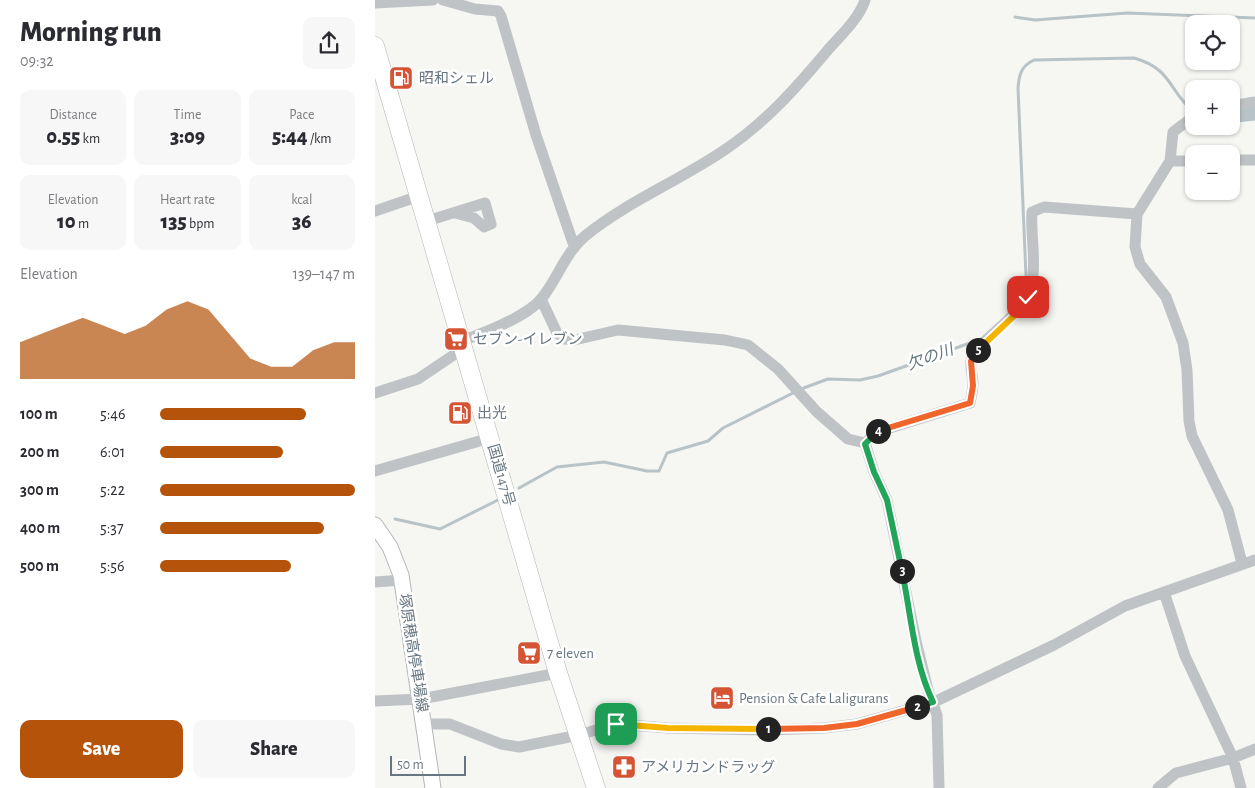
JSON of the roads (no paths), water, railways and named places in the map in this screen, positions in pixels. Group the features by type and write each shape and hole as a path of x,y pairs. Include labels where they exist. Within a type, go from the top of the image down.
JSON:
{"highway":[{"name":"国道147号","path":"375,46 558,673 596,788"}],"main road":[{"name":"塚原穂高停車場線","path":"375,524 390,547 402,580 433,788"}],"street":[{"path":"375,3 433,0"},
{"path":"443,0 475,9 498,11 501,16 539,144 574,246"},
{"path":"375,393 418,378 463,344 510,319 541,299 574,246 611,217 725,150 761,123 785,100 848,26 865,0"},
{"path":"1240,104 1255,102"},
{"path":"1185,123 1173,132 1170,161 1137,214 1135,246 1140,264 1166,297 1183,343 1187,370 1189,421 1192,436 1229,510 1242,563"},
{"path":"1240,160 1255,160"},
{"path":"1170,161 1185,161"},
{"path":"375,211 419,196"},
{"path":"865,444 877,432 970,403 973,386 971,361 978,350 1018,312 1028,297 1033,282 1030,230 1032,212 1044,207 1137,214"},
{"path":"427,221 455,213"},
{"path":"541,299 557,333 565,339 574,340 619,330 725,340 749,346 757,350 799,394 848,439 865,444"},
{"path":"375,471 490,438"},
{"path":"865,444 874,472 887,500 915,641 927,690 937,714 939,788"},
{"path":"424,724 450,724 501,744 519,747 579,735 616,724 668,728 824,728 857,724 933,702 1054,645 1125,606 1242,563 1255,560"},
{"path":"375,582 402,580"},
{"path":"1164,592 1185,656 1233,758 1241,788"},
{"path":"375,701 421,698 558,673"},
{"path":"1161,787 1175,773 1233,758 1255,749"}],"waterway":[{"path":"1015,17 1035,20 1127,13 1255,18"},
{"name":"欠の川","path":"1017,304 1025,286 1026,276 1018,88 1023,68 1034,60 1134,58 1147,63 1163,74 1185,103"},
{"name":"欠の川","path":"1240,113 1255,111"},
{"name":"欠の川","path":"801,389 828,379 860,380 878,376 981,339"},
{"name":"欠の川","path":"519,488 557,467 604,462 647,471 659,471 667,453 708,441 723,428 795,392"},
{"name":"欠の川","path":"395,519 440,529 500,499"}],"place":[{"name":"昭和シェル","path":"401,78"},
{"name":"セブン-イレブン","path":"456,339"},
{"name":"出光","path":"460,413"},
{"name":"7 eleven","path":"529,653"},
{"name":"Pension & Cafe Laligurans","path":"722,698"},
{"name":"アメリカンドラッグ","path":"624,767"}]}
